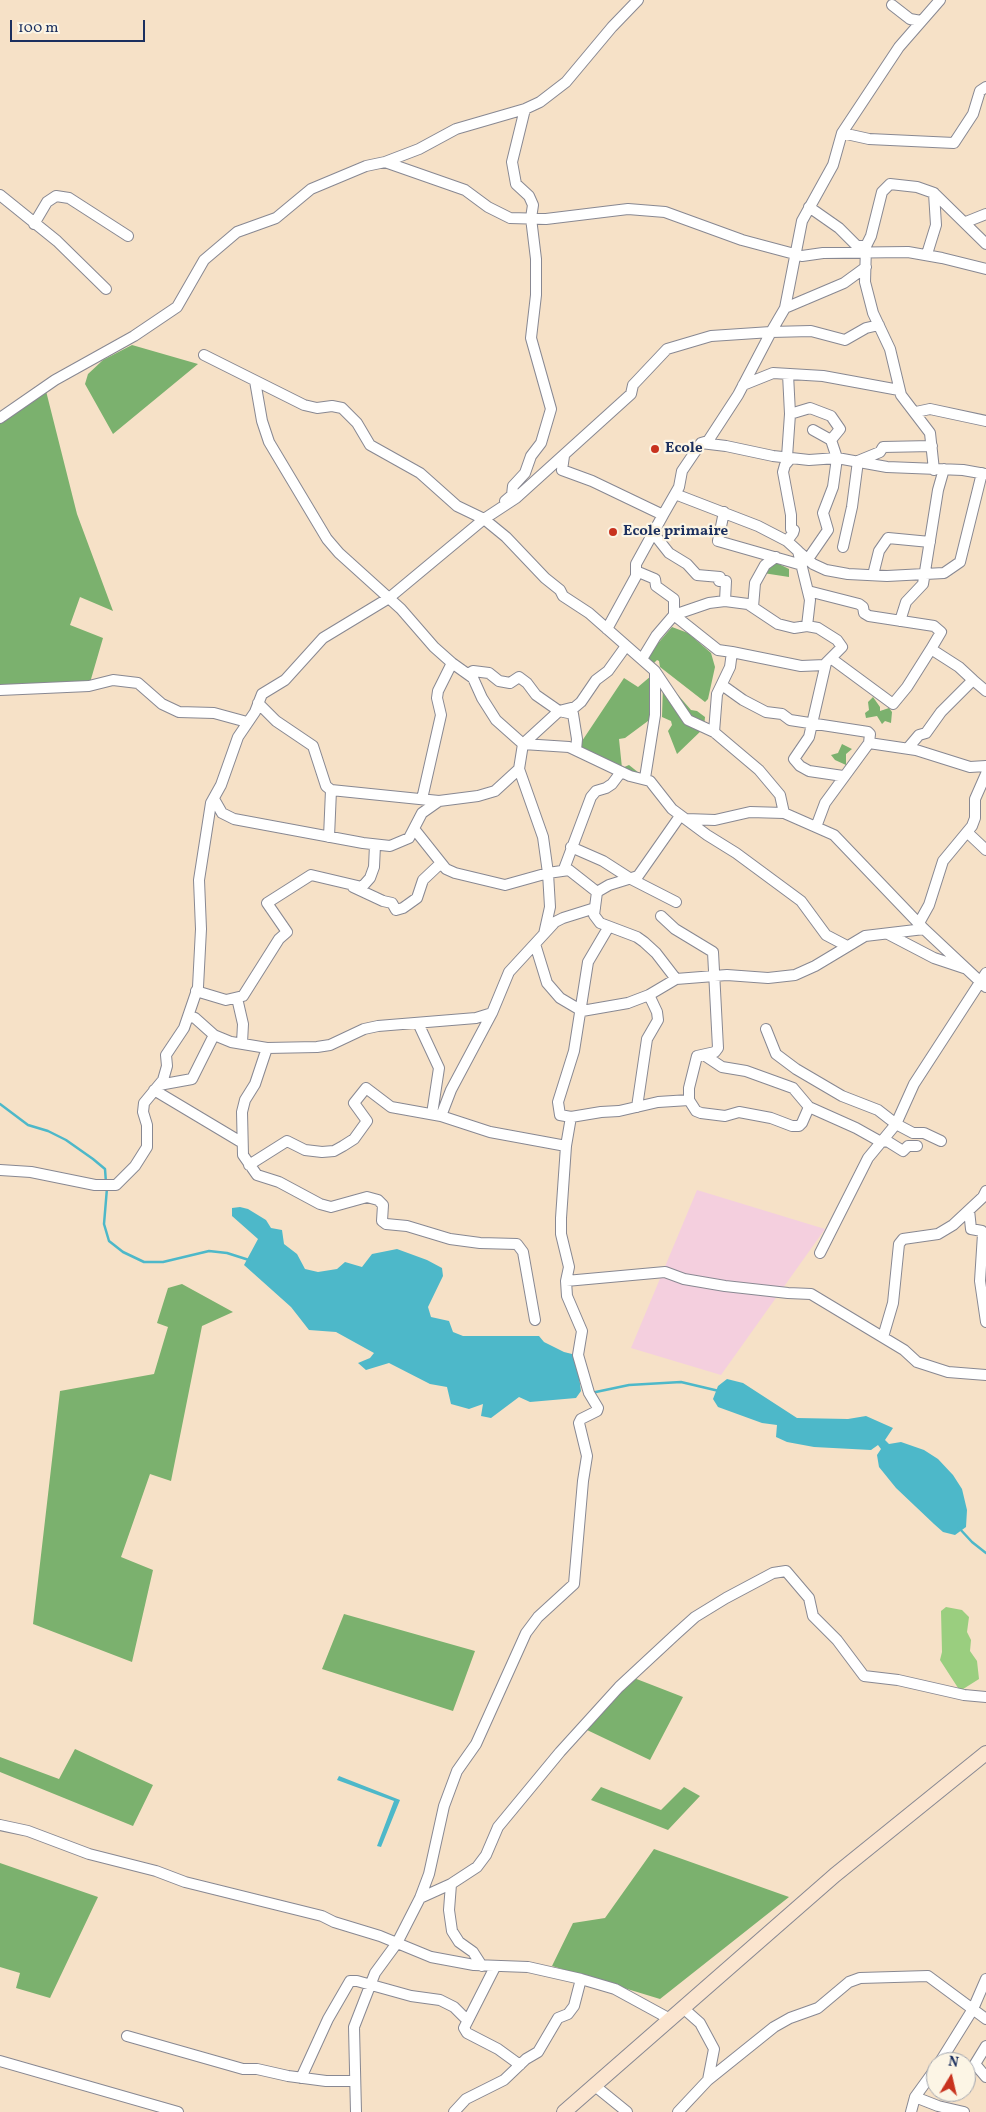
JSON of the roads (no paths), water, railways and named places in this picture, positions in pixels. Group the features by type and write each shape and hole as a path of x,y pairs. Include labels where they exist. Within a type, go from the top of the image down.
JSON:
{"street":[{"path":"0,418 55,380 134,336 177,307 204,260 236,232 276,218 311,189 366,166 384,162 419,149 456,129 525,109 540,102 566,82 612,27 638,0"},
{"path":"608,629 636,576 637,562 654,534 662,515 680,487 682,471 701,443 708,441 743,385 785,308 802,221 833,165 842,133 899,47 940,0"},
{"path":"892,5 910,19 921,22"},
{"path":"842,133 869,139 954,143 973,114 980,91 986,87"},
{"path":"0,1170 32,1172 95,1185 119,1184 145,1152 147,1130 143,1106 166,1075 166,1055 184,1028 196,991 201,929 199,880 211,803 246,722 262,694 285,680 323,638 389,598 512,495 513,486 525,473 531,456 540,443 551,409 531,338 536,295 531,218 533,205 529,196 516,184 512,162 525,109"},
{"path":"384,162 465,190 488,207 510,218 555,218 614,209 665,212 742,240 796,254 865,250 908,252 927,254 986,269"},
{"path":"900,621 904,604 922,588 938,490 939,470 930,433 899,390 898,375 890,349 879,325 865,282 865,250 871,236 882,192 890,184 918,187 934,193 966,222 986,244"},
{"path":"927,254 936,225 934,193"},
{"path":"0,195 57,241 106,289"},
{"path":"34,224 47,202 56,196 70,198 128,236"},
{"path":"809,207 839,228 857,246 865,250"},
{"path":"966,222 986,214"},
{"path":"785,308 844,283 866,267"},
{"path":"485,519 516,498 564,456 602,417 630,394 634,385 668,349 711,336 771,332 811,331 845,340 866,328 879,325"},
{"path":"204,355 304,404 317,408 332,406 342,408 357,423 370,445 420,473 457,506 485,519 511,541 545,578 560,590 563,596 608,629 642,658 655,671 688,720 714,732 737,750 766,778 780,794 784,812"},
{"path":"743,385 770,374 788,374 824,376 899,390"},
{"path":"787,542 794,530 791,530 791,515 783,472 789,458 790,414 788,374"},
{"path":"256,381 262,420 269,442 294,487 313,513 328,539 339,553 389,598 452,664 473,678 482,698 496,720 523,744 564,746 621,772 645,778 657,788 672,809 801,901 826,935 847,946"},
{"path":"790,414 810,408 832,416 840,429 831,440"},
{"path":"916,412 930,409 986,421"},
{"path":"805,562 828,530 822,513 833,487 837,458 831,440 813,430"},
{"path":"701,443 789,458 809,460 837,458 887,467 984,474 959,563 942,574 873,575 826,570 805,562 776,557 718,541 724,512"},
{"path":"858,461 880,452 884,447 932,446"},
{"path":"564,456 562,470 592,481 662,515"},
{"path":"843,547 852,507 858,461"},
{"path":"675,494 758,526 787,542 798,551 805,562 810,600 807,626"},
{"path":"654,534 669,553 687,564 697,575 720,577 719,581 726,581 725,601"},
{"path":"873,575 879,552 888,538 930,542"},
{"path":"753,607 755,583 765,565 776,557"},
{"path":"636,571 656,579 656,586 674,599 674,615"},
{"path":"674,615 718,650 801,666 829,662 893,704 907,687 931,649 940,633 939,630 930,625 869,616 864,613 863,607 859,604 808,590"},
{"path":"642,658 656,636 674,615 709,603 738,602 753,607 778,624 794,628 807,626 818,628 842,645 841,649 829,662 808,739 794,757 796,762 809,771 844,776"},
{"path":"543,935 550,907 548,873 543,837 519,769 523,744 559,711 575,707 581,702 596,680 608,671 626,646"},
{"path":"931,649 959,666 986,691"},
{"path":"714,732 717,694 730,667 732,652"},
{"path":"422,799 441,715 437,698 438,691 452,664"},
{"path":"468,674 473,671 488,673 499,681 510,683 519,677 528,682 536,695 559,711 574,714 577,739 576,750"},
{"path":"645,778 655,715 655,671"},
{"path":"0,690 89,686 113,680 138,683 162,704 179,712 214,713 246,722"},
{"path":"908,748 919,736 926,733 941,712 973,680"},
{"path":"722,685 742,700 759,709 778,712 789,719 812,725 867,732 870,734 869,743 825,803 816,827"},
{"path":"258,703 276,721 313,746 326,786 331,790 439,801 478,796 495,791 519,769"},
{"path":"869,743 908,748 956,761 970,767 986,766"},
{"path":"564,869 592,795 596,790 606,788 621,772"},
{"path":"921,926 943,861 968,833 975,818 977,792 986,774"},
{"path":"329,837 331,790"},
{"path":"214,799 222,813 234,819 375,845 390,846 409,838 415,830 422,813 439,801"},
{"path":"683,817 715,820 750,812 784,812 834,835 921,926 966,969 984,980 914,1084 896,1124 858,1176 820,1253"},
{"path":"597,892 609,885 632,879 642,872 683,817"},
{"path":"415,830 446,869 455,873 505,885 564,869 569,870 597,892"},
{"path":"968,833 986,850"},
{"path":"196,991 226,1000 243,996 279,939 287,932 267,904 311,875 362,886 370,878 374,867 375,845"},
{"path":"571,847 603,861 676,902"},
{"path":"336,879 383,901 392,902 396,910 411,904 418,898 423,880 441,863"},
{"path":"597,892 594,915 600,923 608,928 637,937 644,942 656,953 676,979"},
{"path":"436,1115 492,1013 509,972 543,935 562,918 595,908"},
{"path":"662,916 674,929 713,952 718,1048 716,1052 697,1056 689,1088 689,1100 696,1110 701,1113 725,1116 739,1112 771,1118 792,1126 799,1126 809,1107"},
{"path":"535,944 547,983 560,998 582,1011 628,1003 649,995 676,979 727,975 768,978 795,975 815,966 868,935 888,934 921,926"},
{"path":"608,928 588,962 584,982 582,1011 574,1051 558,1102 560,1115 571,1117 658,1102 689,1100"},
{"path":"888,934 934,958 966,969"},
{"path":"637,1107 648,1039 658,1020 657,1012 649,995"},
{"path":"237,998 243,1024 242,1043"},
{"path":"189,1016 196,1018 214,1035 231,1042 267,1048 324,1046 364,1029 476,1018 492,1013"},
{"path":"418,1023 439,1068 436,1115"},
{"path":"766,1029 774,1051 786,1062 842,1096 878,1110 896,1124 913,1133 924,1133 941,1141"},
{"path":"157,1088 192,1079 214,1035"},
{"path":"267,1048 255,1084 245,1100 243,1155 257,1175 278,1182 320,1204 331,1207 367,1197 378,1200 383,1205 382,1221 386,1224 407,1226 450,1239 480,1243 517,1244 523,1252 535,1320"},
{"path":"704,1055 722,1068 746,1071 793,1088 809,1107 881,1142 887,1141 903,1151 908,1146 917,1146"},
{"path":"157,1088 242,1142"},
{"path":"249,1165 287,1141 305,1150 322,1152 334,1151 354,1139 367,1121 354,1103 365,1088 391,1107 436,1115 490,1132 566,1146"},
{"path":"356,2112 354,2027 370,1984 385,1956 397,1943 420,1898 429,1874 444,1806 457,1771 476,1744 526,1633 538,1617 572,1588 574,1584 587,1456 579,1423 581,1419 597,1411 598,1408 589,1393 578,1355 582,1332 567,1296 566,1281 569,1267 561,1234 566,1146 571,1117"},
{"path":"882,1337 893,1303 900,1244 903,1239 938,1234 969,1210 986,1191"},
{"path":"969,1210 971,1229 982,1230 983,1234 980,1281 986,1322"},
{"path":"566,1281 665,1272 684,1279 725,1286 811,1294 904,1350 917,1362 937,1370 986,1375"},
{"path":"420,1898 451,1884 478,1867 486,1855 498,1827 619,1687 695,1617 773,1573 786,1571 809,1598 813,1616 837,1640 864,1676 898,1680 964,1695 986,1697"},
{"path":"564,2112 898,1823 986,1753"},
{"path":"0,1825 28,1831 89,1854 156,1871 185,1882 322,1916 334,1922 368,1931 431,1957 482,1966 528,1967 582,1979 615,1989 670,2019"},
{"path":"451,1884 449,1910 452,1931 459,1942 473,1952 482,1966"},
{"path":"495,1967 464,2028 467,2033 498,2049 520,2066"},
{"path":"678,2112 708,2080 774,2027 790,2018 818,2008 849,1982 860,1978 928,1976 986,2019"},
{"path":"454,2112 466,2099 504,2080 530,2056 538,2052 558,2018 571,2011 582,1979"},
{"path":"946,2052 974,2009 986,1979"},
{"path":"301,2078 328,2019 348,1984 354,1980 411,1996 440,2000 454,2007 467,2020"},
{"path":"683,2008 700,2023 714,2049 708,2080"},
{"path":"127,2036 243,2069 257,2069 301,2078 340,2082 354,2081"},
{"path":"985,2051 976,2064 986,2077"},
{"path":"0,2061 178,2112"},
{"path":"911,2112 916,2097 926,2082"},
{"path":"595,2086 627,2112"},
{"path":"916,2097 964,2112"}],"water":[{"path":"232,1208 248,1209 266,1220 271,1228 282,1230 284,1244 297,1254 305,1269 318,1272 337,1269 345,1262 362,1267 372,1254 397,1249 427,1260 442,1268 443,1276 428,1307 431,1317 449,1321 453,1332 463,1336 539,1336 544,1342 564,1352 576,1355 581,1391 576,1398 530,1402 519,1397 491,1418 481,1416 483,1404 469,1409 451,1404 447,1387 430,1384 389,1363 366,1370 358,1363 370,1358 374,1353 336,1332 309,1330 291,1307 244,1265 258,1239 232,1216"},
{"path":"727,1379 743,1383 797,1418 848,1419 866,1416 893,1428 885,1440 889,1444 901,1442 924,1450 938,1459 953,1475 962,1489 967,1510 966,1527 955,1535 943,1532 934,1524 896,1488 879,1467 877,1455 881,1449 878,1445 871,1450 814,1447 787,1442 776,1437 777,1425 762,1423 718,1407 713,1399 718,1386"},
{"path":"339,1776 400,1800 381,1847 377,1846 394,1801 337,1780"}],"waterway":[{"path":"0,1104 28,1125 48,1131 66,1140 93,1159 105,1169 106,1183"},
{"path":"107,1188 104,1224 109,1241 123,1252 144,1262 163,1262 209,1251 227,1253 249,1260"},
{"path":"591,1393 629,1385 681,1382 719,1391"},
{"path":"959,1528 986,1553"}],"place":[{"name":"Ecole","path":"655,449"},
{"name":"Ecole primaire","path":"613,532"}]}
